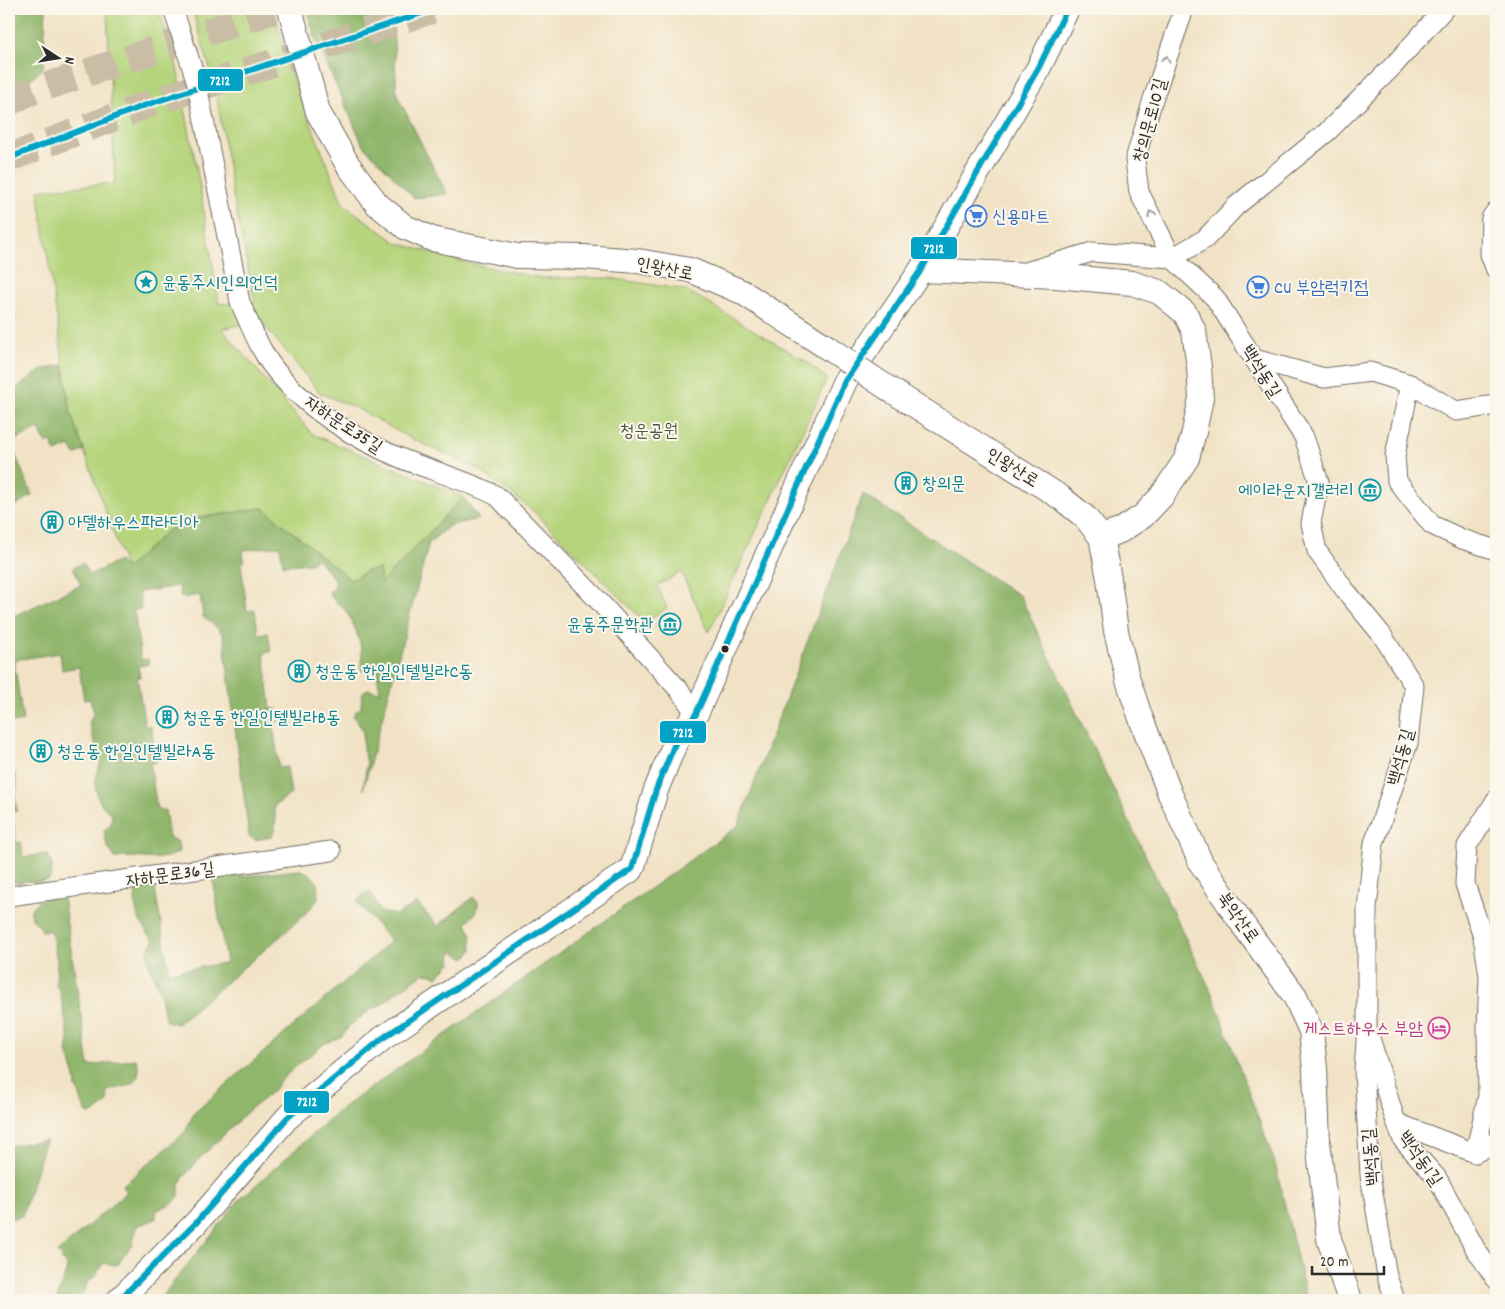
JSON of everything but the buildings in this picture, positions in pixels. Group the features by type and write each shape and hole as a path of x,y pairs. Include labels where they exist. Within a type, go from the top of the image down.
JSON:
{"street":[{"name":"자하문로35길","path":"173,9 196,80 240,302 254,334 270,363 296,392 321,414 376,447 478,486 497,496 629,634 680,690 696,714"},
{"name":"인왕산로","path":"290,9 318,112 348,165 377,204 406,228 432,239 516,256 583,257 638,261 690,270 742,292 889,389 1060,497 1085,517 1101,537"},
{"path":"119,1300 195,1224 287,1118 383,1038 632,869 656,790 676,742 696,714 845,381 921,270 1038,67 1067,9"},
{"name":"창의문로10길","path":"1172,258 1139,192 1135,160 1184,9"},
{"path":"1019,274 1092,252 1172,258 1205,240 1236,206 1327,132 1394,66 1444,9"},
{"path":"1494,259 1491,218 1496,211"},
{"name":"백석동길","path":"1172,258 1215,298 1304,437 1320,482 1312,523 1318,551 1382,635 1414,686 1408,743 1374,843 1367,908 1367,1027 1364,1072 1370,1175 1387,1276 1395,1300"},
{"path":"921,270 1019,274 1132,282 1159,292 1185,313 1194,331 1199,367 1200,398 1187,458 1161,496 1143,516 1120,531 1101,537"},
{"path":"1254,359 1324,378 1370,372 1410,384 1456,411 1496,405"},
{"path":"1410,384 1395,456 1398,481 1432,524 1462,539 1496,550"},
{"name":"북악산로","path":"1101,537 1116,631 1128,680 1170,794 1201,862 1246,929 1295,996 1311,1031 1315,1069 1318,1141 1330,1239 1350,1300"},
{"path":"1475,1153 1488,1096 1488,976 1483,937 1465,884 1467,846 1496,800"},
{"name":"자하문로36길","path":"9,896 332,851"},
{"name":"백석동1길","path":"1367,1027 1403,1140 1437,1178 1476,1250 1496,1279"},
{"path":"1397,1123 1475,1153 1496,1142"}],"green space":[{"path":"9,9 46,9 43,68 18,91 9,86"},
{"name":"청운공원","path":"107,9 158,9 175,58 197,170 219,304 255,302 232,191 215,85 192,9 273,9 293,79 343,204 397,243 468,263 541,278 610,278 686,290 807,362 827,379 709,632 681,572 657,586 667,608 645,622 532,510 480,470 408,437 356,408 320,393 260,320 222,329 312,434 463,497 381,584 379,569 367,571 351,580 263,508 178,521 126,569 71,414 38,190 115,183"},
{"path":"307,9 392,9 397,95 447,194 414,198 363,145 315,38"},
{"path":"63,365 71,414 84,450 75,455 70,446 56,452 51,442 46,444 39,429 10,442 32,495 15,506 9,496 9,394 41,370"},
{"path":"863,494 1020,596 1211,991 1275,1163 1307,1300 159,1300 240,1199 341,1109 738,826"},
{"path":"463,497 479,519 450,525 429,543 363,790 367,762 363,750 363,730 353,716 361,708 362,693 367,689 380,692 377,673 362,671 362,650 352,622 345,610 332,598 329,592 335,589 335,580 317,558 311,563 283,565 280,546 243,550 244,562 241,563 247,611 255,610 258,634 268,633 271,652 264,653 271,709 277,709 278,722 273,723 279,768 287,767 291,794 274,806 275,826 271,837 255,840 249,836 224,637 219,629 203,617 200,595 181,598 179,586 139,592 141,609 134,610 141,660 148,659 149,664 138,666 140,677 137,677 145,726 151,726 156,762 150,763 157,810 165,810 169,837 178,842 179,852 162,858 115,858 107,846 104,831 111,825 112,814 105,808 97,796 96,779 101,763 89,723 94,712 90,699 84,700 79,667 62,670 60,653 14,660 23,721 9,723 9,618 81,585 73,568 83,563 89,575 119,561 126,569 178,521 263,508 351,580 367,571 379,569 381,583"},
{"path":"9,770 11,774 15,774 17,789 14,790 17,811 12,812 16,843 21,842 23,857 47,854 51,860 52,867 49,880 19,883 9,881"},
{"path":"300,870 309,873 317,882 318,899 309,910 177,1024 166,1021 159,990 148,958 148,952 154,942 138,916 135,904 136,891 140,887 154,883 169,972 226,963 213,879"},
{"path":"369,891 380,912 396,915 417,903 438,926 473,897 478,902 477,912 466,923 471,933 472,951 465,958 452,951 451,963 437,977 424,973 395,993 383,1004 372,1009 349,1026 342,1036 324,1044 300,1063 279,1082 273,1091 248,1111 201,1157 182,1179 179,1185 179,1196 173,1203 156,1211 156,1219 137,1226 132,1247 123,1256 119,1264 103,1263 96,1276 87,1282 85,1291 76,1300 57,1300 67,1268 66,1264 62,1261 62,1257 57,1253 127,1192 122,1186 185,1132 194,1113 391,941 357,902"},
{"path":"63,898 89,1066 136,1059 138,1068 138,1075 133,1083 107,1091 108,1102 94,1113 88,1114 76,1088 67,1051 69,1040 60,991 56,986 57,961 51,931 42,931 31,915 33,906 40,900"},
{"path":"46,1140 22,1216 9,1219 9,1146"}],"tunnel":[{"path":"9,102 27,93 276,9"},
{"path":"9,158 143,106 434,9"}],"transit line":[{"name":"7212","path":"9,158 143,106 434,9"},
{"name":"7212","path":"119,1300 195,1224 287,1118 383,1038 632,869 656,790 676,741 696,714 845,381 921,270 1039,67 1067,9"}],"place":[{"name":"신용마트","path":"976,216"},
{"name":"윤동주시인의언덕","path":"146,282"},
{"name":"CU 부암럭키점","path":"1258,287"},
{"name":"창의문","path":"906,483"},
{"name":"에이라운지갤러리","path":"1370,490"},
{"name":"아델하우스파라디아","path":"52,522"},
{"name":"윤동주문학관","path":"670,624"},
{"name":"청운동 한일인텔빌라C동","path":"299,671"},
{"name":"청운동 한일인텔빌라B동","path":"167,717"},
{"name":"청운동 한일인텔빌라A동","path":"41,751"},
{"name":"게스트하우스 부암","path":"1439,1028"}]}
